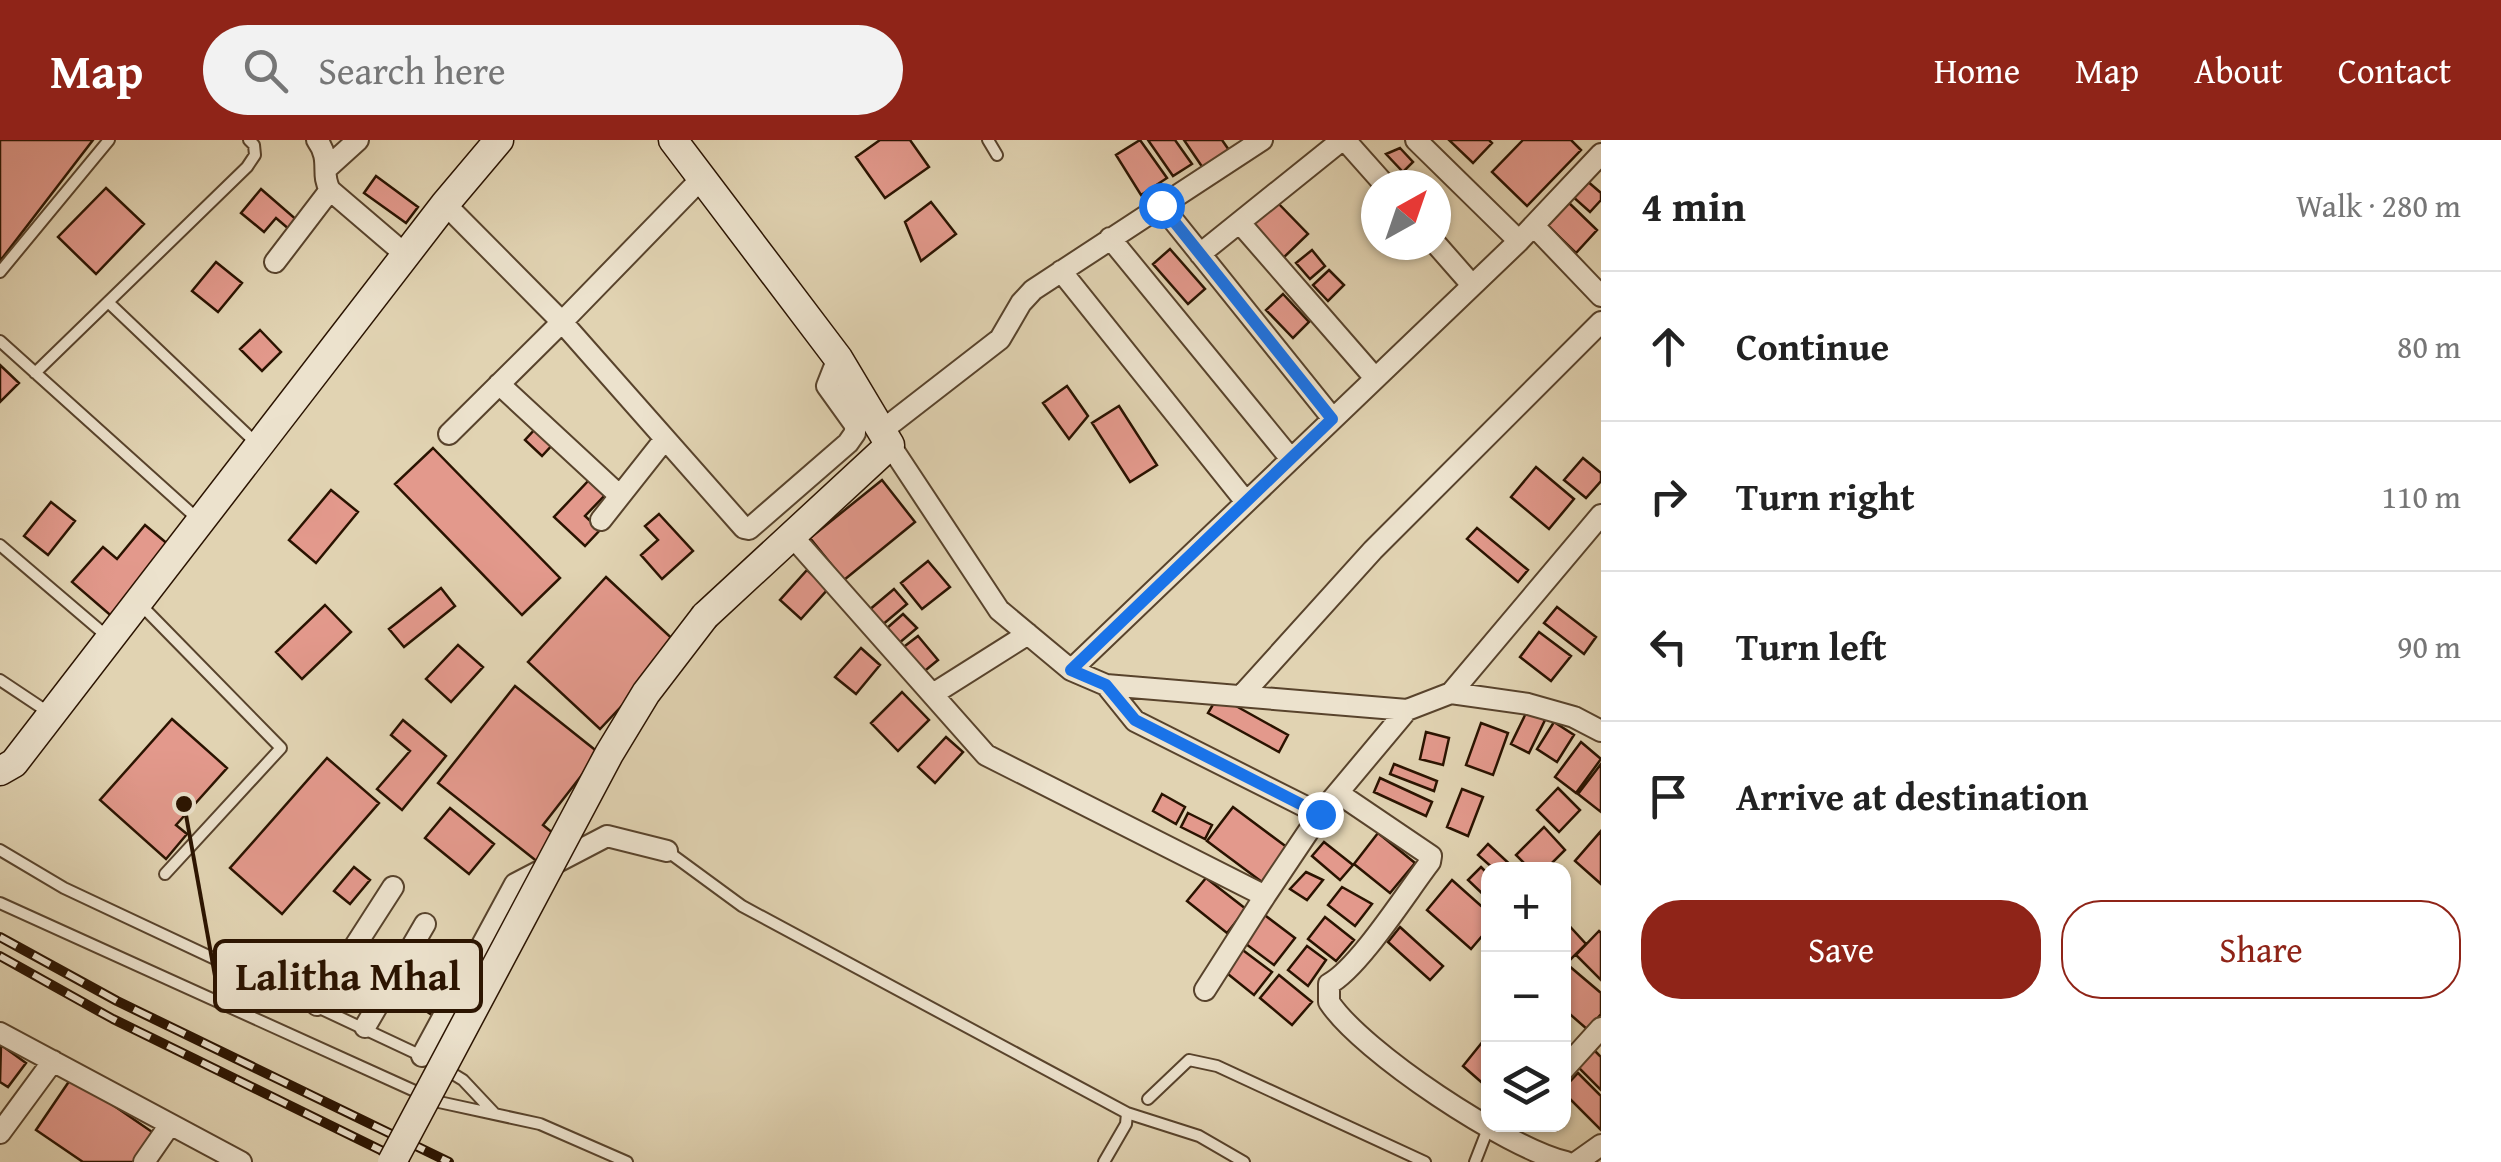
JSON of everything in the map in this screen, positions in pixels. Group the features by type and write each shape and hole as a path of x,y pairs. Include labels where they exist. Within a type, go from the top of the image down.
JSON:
{"main road":[{"path":"0,771 14,764 499,140"},
{"path":"392,1162 609,754 646,693 705,616 792,536 887,437 838,358 673,140"}],"street":[{"path":"317,140 326,152 328,179 406,255"},
{"path":"275,262 358,140"},
{"path":"1262,140 1026,296 1000,338 887,437 999,610 1071,670 1106,685 1408,710 1450,693 1601,515"},
{"path":"1200,254 1344,140 1371,170"},
{"path":"1416,140 1601,296"},
{"path":"1071,670 1526,234 1601,154"},
{"path":"449,434 701,179"},
{"path":"446,204 562,322 744,528 752,528 848,443 855,432 855,425 828,386 838,358"},
{"path":"1161,205 1332,419"},
{"path":"1240,223 1376,378"},
{"path":"1110,238 1291,459"},
{"path":"1450,260 1472,285"},
{"path":"1061,271 1246,502"},
{"path":"1242,695 1373,550 1601,322"},
{"path":"499,384 620,496"},
{"path":"601,520 665,439"},
{"path":"792,536 986,754 1266,896"},
{"path":"933,694 1028,634"},
{"path":"1106,685 1135,720 1320,814"},
{"path":"1450,693 1528,704 1574,717 1601,731"},
{"path":"1205,990 1320,814 1408,710"},
{"path":"1338,793 1431,856 1372,938 1340,978 1329,984 1328,1002 1387,1058 1444,1100 1481,1118"},
{"path":"422,1056 515,884 607,836 666,851"},
{"path":"318,1005 394,887"},
{"path":"365,1027 425,924"},
{"path":"1571,1061 1601,1028"},
{"path":"0,1033 241,1162"},
{"path":"0,1133 53,1061"},
{"path":"144,1162 169,1126"},
{"path":"1508,1132 1566,1162"},
{"path":"1577,1162 1601,1145"}],"lane":[{"path":"0,272 110,140"},
{"path":"35,373 248,166 255,155 254,144 249,140"},
{"path":"988,140 997,155"},
{"path":"108,302 259,446"},
{"path":"0,341 200,522"},
{"path":"0,546 110,639"},
{"path":"138,602 280,748 165,874"},
{"path":"0,680 52,715"},
{"path":"0,850 64,888 422,1056 464,1080 496,1114"},
{"path":"666,851 742,906 1127,1113 1199,1136 1244,1162"},
{"path":"0,903 440,1102 540,1124 627,1162"},
{"path":"1148,1099 1189,1060 1216,1066 1425,1162"},
{"path":"1104,1162 1126,1124 1127,1113"},
{"path":"1476,1162 1500,1132"}],"building":[{"path":"0,140 93,140 0,261"},
{"path":"880,140 910,140 929,167 885,198 856,157"},
{"path":"1140,140 1167,178 1141,195 1116,155"},
{"path":"1148,140 1175,140 1192,164 1173,176"},
{"path":"1184,140 1222,140 1231,153 1205,171"},
{"path":"1449,140 1489,140 1492,143 1473,163"},
{"path":"1523,140 1571,140 1581,150 1527,206 1492,172"},
{"path":"1400,148 1413,162 1401,170 1386,154"},
{"path":"376,176 418,207 406,223 364,193"},
{"path":"1586,180 1601,193 1601,200 1590,212 1572,196"},
{"path":"106,188 144,224 96,274 58,237"},
{"path":"261,189 298,221 290,230 276,218 264,232 241,213"},
{"path":"1275,200 1308,234 1280,261 1247,227"},
{"path":"1567,201 1597,230 1576,253 1546,224"},
{"path":"931,202 956,234 921,261 905,222"},
{"path":"1170,249 1205,289 1188,304 1153,264"},
{"path":"1312,250 1325,266 1310,279 1296,263"},
{"path":"216,262 242,283 218,312 192,291"},
{"path":"1329,270 1344,285 1328,301 1313,285"},
{"path":"1283,294 1309,322 1293,338 1266,310"},
{"path":"260,330 281,352 262,371 240,349"},
{"path":"0,365 19,383 0,402"},
{"path":"1067,386 1088,416 1069,439 1043,403"},
{"path":"1119,406 1157,465 1130,482 1092,423"},
{"path":"537,427 554,443 542,456 525,440"},
{"path":"433,448 560,578 522,615 395,484"},
{"path":"1583,458 1601,473 1601,481 1586,498 1564,480"},
{"path":"1536,467 1574,499 1549,529 1511,497"},
{"path":"590,479 606,494 585,516 600,530 585,546 554,517"},
{"path":"882,480 915,522 844,580 810,538"},
{"path":"331,490 358,512 316,563 289,540"},
{"path":"51,502 75,521 48,555 24,536"},
{"path":"659,514 693,551 662,579 641,555 658,540 645,526"},
{"path":"145,525 176,551 116,620 72,582 103,547 117,559"},
{"path":"1477,528 1528,570 1518,582 1467,539"},
{"path":"928,561 950,587 922,609 901,583"},
{"path":"807,570 828,589 801,619 780,600"},
{"path":"606,577 679,645 600,729 528,662"},
{"path":"441,588 455,606 404,647 389,629"},
{"path":"894,589 907,604 881,626 868,611"},
{"path":"325,605 351,632 302,679 276,652"},
{"path":"1557,607 1596,637 1584,654 1544,623"},
{"path":"903,614 917,628 898,644 886,629"},
{"path":"1539,632 1571,656 1551,681 1520,657"},
{"path":"918,636 938,660 921,674 901,649"},
{"path":"458,645 483,667 451,702 426,679"},
{"path":"861,648 880,665 856,694 835,677"},
{"path":"515,686 599,753 543,825 559,838 539,863 438,783"},
{"path":"902,692 929,720 898,751 871,723"},
{"path":"1218,696 1288,735 1279,752 1208,713"},
{"path":"1527,711 1545,720 1529,753 1511,744"},
{"path":"172,719 227,768 176,825 187,834 166,859 100,800"},
{"path":"403,720 446,756 402,810 377,789 410,751 391,735"},
{"path":"1554,722 1574,735 1557,762 1537,749"},
{"path":"1481,723 1508,733 1493,775 1466,765"},
{"path":"1426,732 1449,738 1443,765 1420,759"},
{"path":"946,737 963,752 935,783 918,767"},
{"path":"1581,742 1601,759 1576,793 1555,777"},
{"path":"327,758 379,803 282,914 230,868"},
{"path":"1394,764 1437,781 1434,791 1390,774"},
{"path":"1601,764 1601,812 1578,794"},
{"path":"1380,778 1432,802 1426,816 1374,792"},
{"path":"1558,788 1580,810 1559,832 1537,810"},
{"path":"1462,789 1483,797 1468,836 1447,827"},
{"path":"1162,794 1185,807 1176,824 1153,811"},
{"path":"1233,807 1288,848 1262,882 1207,841"},
{"path":"450,808 494,844 469,874 425,838"},
{"path":"1188,813 1212,825 1205,839 1181,827"},
{"path":"1544,827 1565,850 1553,862 1523,862 1516,855"},
{"path":"1601,831 1601,884 1575,861"},
{"path":"1378,833 1415,863 1390,893 1354,864"},
{"path":"1324,842 1353,865 1340,880 1312,856"},
{"path":"1488,844 1507,862 1486,862 1478,855"},
{"path":"354,867 370,880 350,904 334,891"},
{"path":"1481,867 1481,892 1468,880"},
{"path":"1306,872 1323,880 1307,900 1290,889"},
{"path":"1206,878 1246,909 1227,933 1187,901"},
{"path":"1452,880 1481,906 1481,937 1471,949 1427,910"},
{"path":"1342,887 1372,904 1355,926 1328,905"},
{"path":"1262,913 1295,938 1274,965 1242,941"},
{"path":"1325,917 1354,940 1336,961 1308,939"},
{"path":"1400,927 1443,966 1430,980 1388,942"},
{"path":"1571,928 1586,944 1571,959"},
{"path":"1601,933 1601,980 1576,955"},
{"path":"1307,946 1326,960 1308,986 1288,970"},
{"path":"362,948 392,964 366,1011 342,985"},
{"path":"1240,948 1272,972 1254,995 1223,970"},
{"path":"1571,968 1601,993 1601,1014 1588,1030 1571,1015"},
{"path":"1279,975 1312,1002 1292,1025 1260,998"},
{"path":"428,977 454,993 438,1019 412,1002"},
{"path":"1481,1044 1481,1082 1463,1066"},
{"path":"1,1045 26,1063 8,1087 0,1082"},
{"path":"1594,1050 1601,1057 1601,1090 1578,1067"},
{"path":"1578,1073 1601,1096 1601,1130 1571,1100 1571,1080"},
{"path":"72,1077 158,1136 140,1162 83,1162 36,1130"}],"railway":[{"path":"0,937 117,1001 449,1162"},
{"path":"0,956 113,1019 405,1162"}],"place":[{"name":"Lalitha Mhal","path":"184,804"}],"route":[{"path":"1161,205 1332,419 1071,670 1106,685 1135,720 1320,814"}]}
